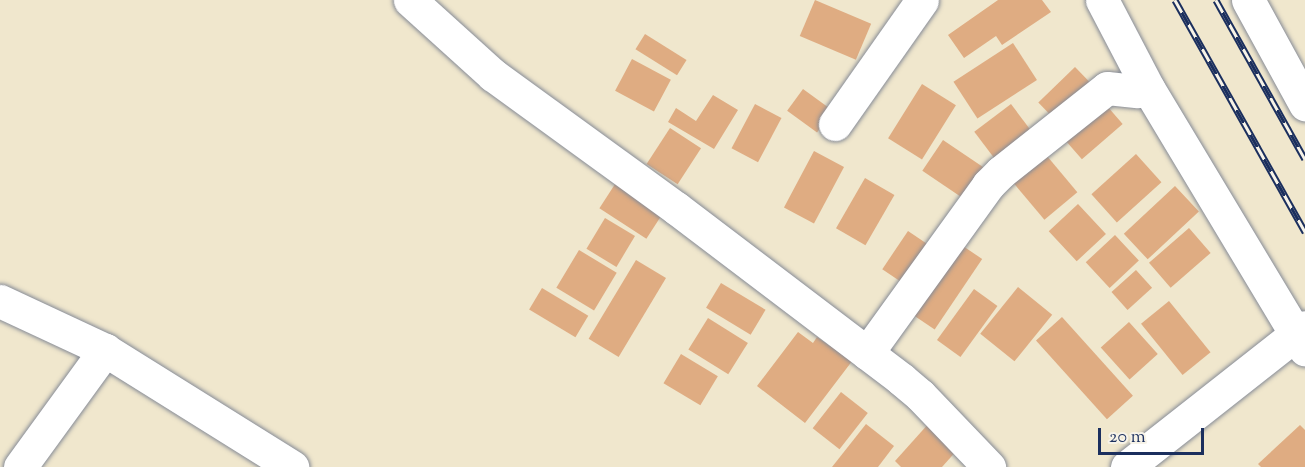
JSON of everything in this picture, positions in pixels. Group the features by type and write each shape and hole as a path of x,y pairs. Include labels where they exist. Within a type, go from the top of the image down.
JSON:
{"street":[{"path":"410,0 493,75 676,208 920,395 989,467"},
{"path":"835,124 922,0"},
{"path":"1102,0 1148,88 1302,337 1126,467"},
{"path":"1248,0 1305,104"},
{"path":"867,353 988,185 1001,172 1107,88 1138,91 1148,88"},
{"path":"0,301 105,350 292,467"},
{"path":"20,467 105,350"}],"building":[{"path":"815,0 871,24 856,60 800,36"},
{"path":"998,0 1042,0 1051,12 1002,45 996,36 964,58 948,35"},
{"path":"645,34 687,60 677,75 635,49"},
{"path":"1013,43 1037,80 977,119 953,82"},
{"path":"632,59 671,80 654,111 615,91"},
{"path":"1075,67 1096,89 1059,124 1038,102"},
{"path":"922,84 956,105 922,159 888,138"},
{"path":"803,89 833,111 817,133 787,111"},
{"path":"713,95 738,110 714,149 668,122 676,108 696,121"},
{"path":"1101,99 1123,124 1082,159 1060,134"},
{"path":"755,104 781,118 758,162 732,148"},
{"path":"1011,104 1037,139 1001,167 974,132"},
{"path":"670,128 701,148 678,184 647,164"},
{"path":"943,140 984,168 964,199 922,171"},
{"path":"1042,150 1077,192 1044,220 1009,178"},
{"path":"814,151 844,167 814,223 784,208"},
{"path":"1136,154 1161,182 1117,222 1091,194"},
{"path":"619,178 666,208 646,239 599,208"},
{"path":"865,178 894,195 865,245 836,228"},
{"path":"1175,186 1199,212 1148,259 1124,234"},
{"path":"1078,204 1106,234 1077,261 1049,231"},
{"path":"605,218 635,236 616,267 586,249"},
{"path":"1189,228 1211,253 1171,288 1149,263"},
{"path":"908,231 936,250 910,288 882,269"},
{"path":"1115,235 1139,261 1110,288 1086,262"},
{"path":"954,240 982,259 935,329 906,310"},
{"path":"579,250 617,273 594,310 556,288"},
{"path":"636,260 666,278 619,357 589,339"},
{"path":"1136,270 1152,288 1128,310 1111,292"},
{"path":"721,283 766,310 751,335 706,308"},
{"path":"1018,287 1052,315 1014,361 980,334"},
{"path":"542,288 588,316 575,337 529,309"},
{"path":"974,289 997,306 960,357 937,340"},
{"path":"1169,301 1211,352 1183,375 1141,324"},
{"path":"1062,317 1133,396 1107,419 1036,340"},
{"path":"708,318 748,343 728,374 688,349"},
{"path":"1129,322 1158,354 1130,379 1101,347"},
{"path":"798,332 813,343 817,337 830,346 838,335 859,352 805,423 757,386"},
{"path":"681,354 718,376 700,405 663,383"},
{"path":"841,392 868,413 839,449 813,428"},
{"path":"930,422 959,448 942,467 901,467 895,461"},
{"path":"866,424 894,446 878,467 832,467"},
{"path":"1300,425 1305,430 1305,467 1261,467 1258,464"}],"railway":[{"path":"1175,0 1305,232"},
{"path":"1216,0 1305,159"}]}
